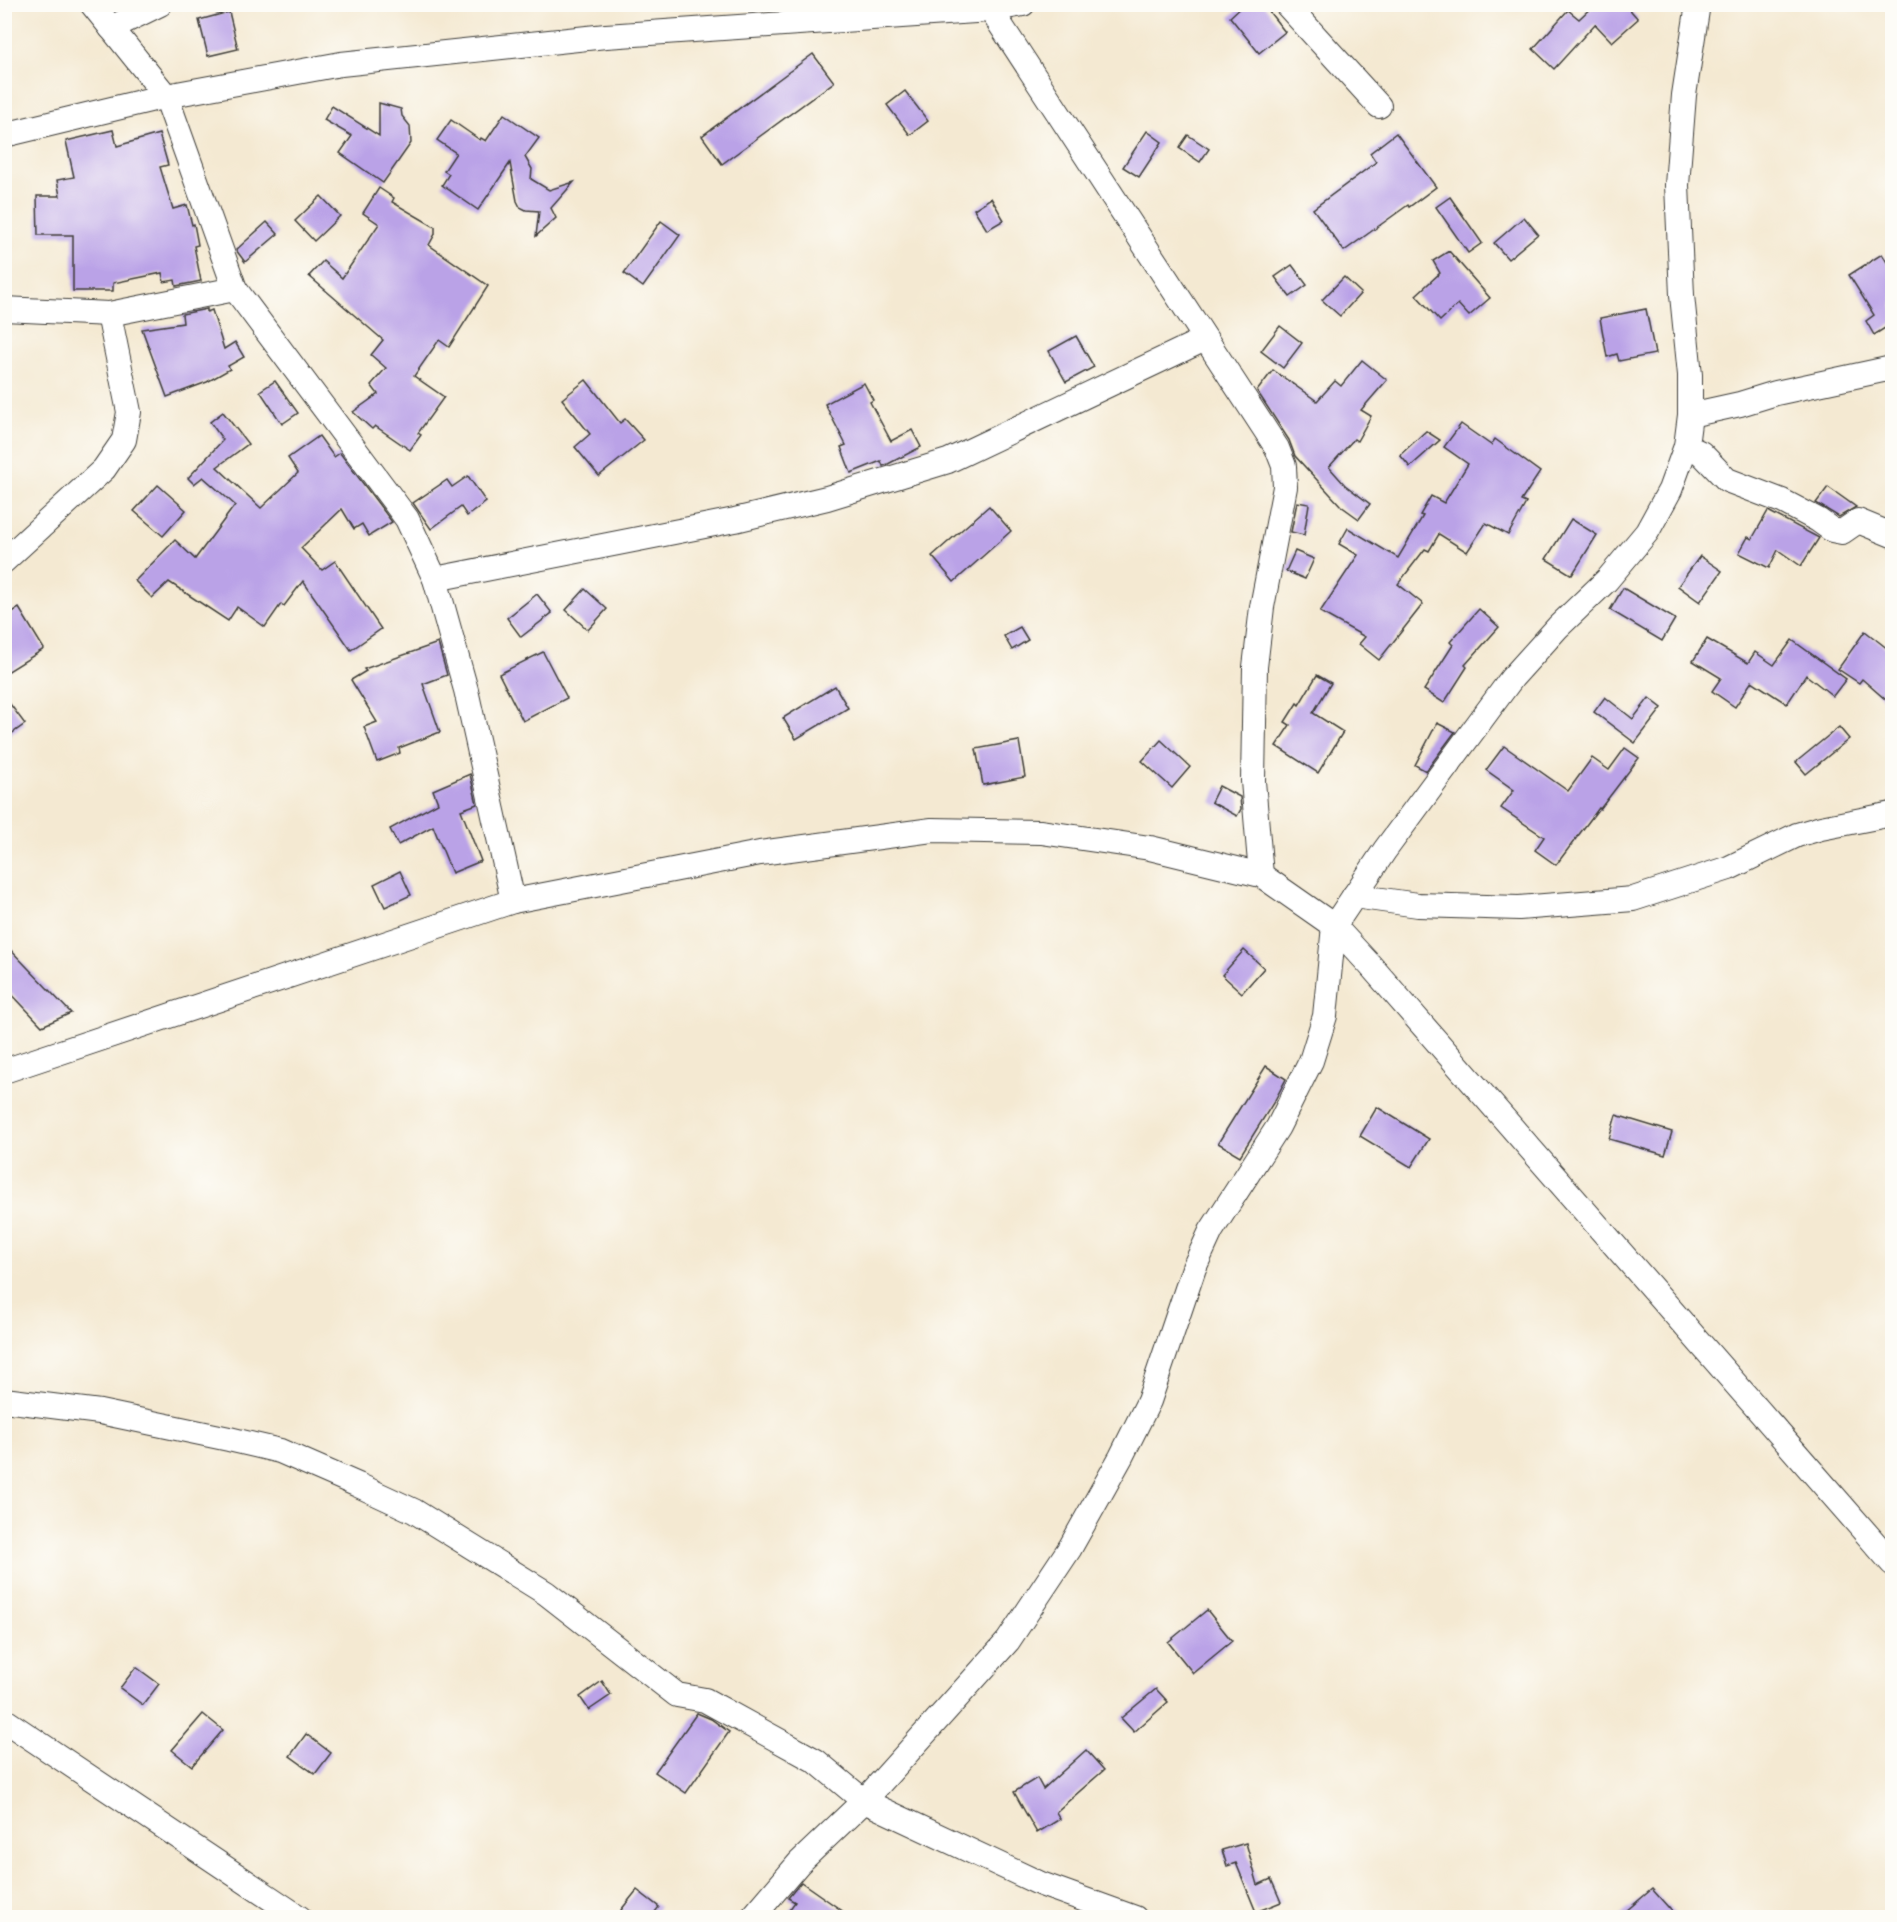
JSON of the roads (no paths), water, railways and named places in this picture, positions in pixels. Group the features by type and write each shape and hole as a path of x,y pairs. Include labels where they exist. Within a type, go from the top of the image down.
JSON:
{"street":[{"path":"92,4 166,96 235,289 407,519 435,579 466,690 513,901"},
{"path":"111,28 160,4"},
{"path":"4,135 166,96 341,64 606,36 1023,4"},
{"path":"1286,4 1379,106"},
{"path":"752,1917 799,1863 864,1801 1008,1641 1070,1548 1121,1457 1149,1401 1194,1268 1211,1231 1278,1127 1311,1061 1325,1016 1334,926 1385,850 1512,678 1558,627 1607,580 1647,532 1670,489 1686,446 1690,415 1690,375 1682,295 1677,184 1684,95 1698,4"},
{"path":"988,7 1277,448 1284,466 1285,487 1262,607 1255,668 1253,781 1261,875"},
{"path":"4,309 109,314 235,289"},
{"path":"4,561 104,469 123,440 129,412 109,314"},
{"path":"435,579 735,520 827,498 948,461 1205,339"},
{"path":"1690,415 1776,393 1893,368"},
{"path":"1686,446 1701,453 1727,480 1782,501 1832,530 1842,532 1858,521 1893,535"},
{"path":"1354,896 1418,905 1519,908 1633,899 1729,868 1797,835 1893,814"},
{"path":"4,1071 513,901 760,853 932,830 1041,832 1150,848 1261,875 1334,926 1370,965 1893,1563"},
{"path":"4,1400 100,1412 280,1451 358,1485 414,1511 546,1593 677,1695 705,1700 816,1761 864,1801 1041,1884 1136,1917"},
{"path":"4,1720 300,1917"}]}
